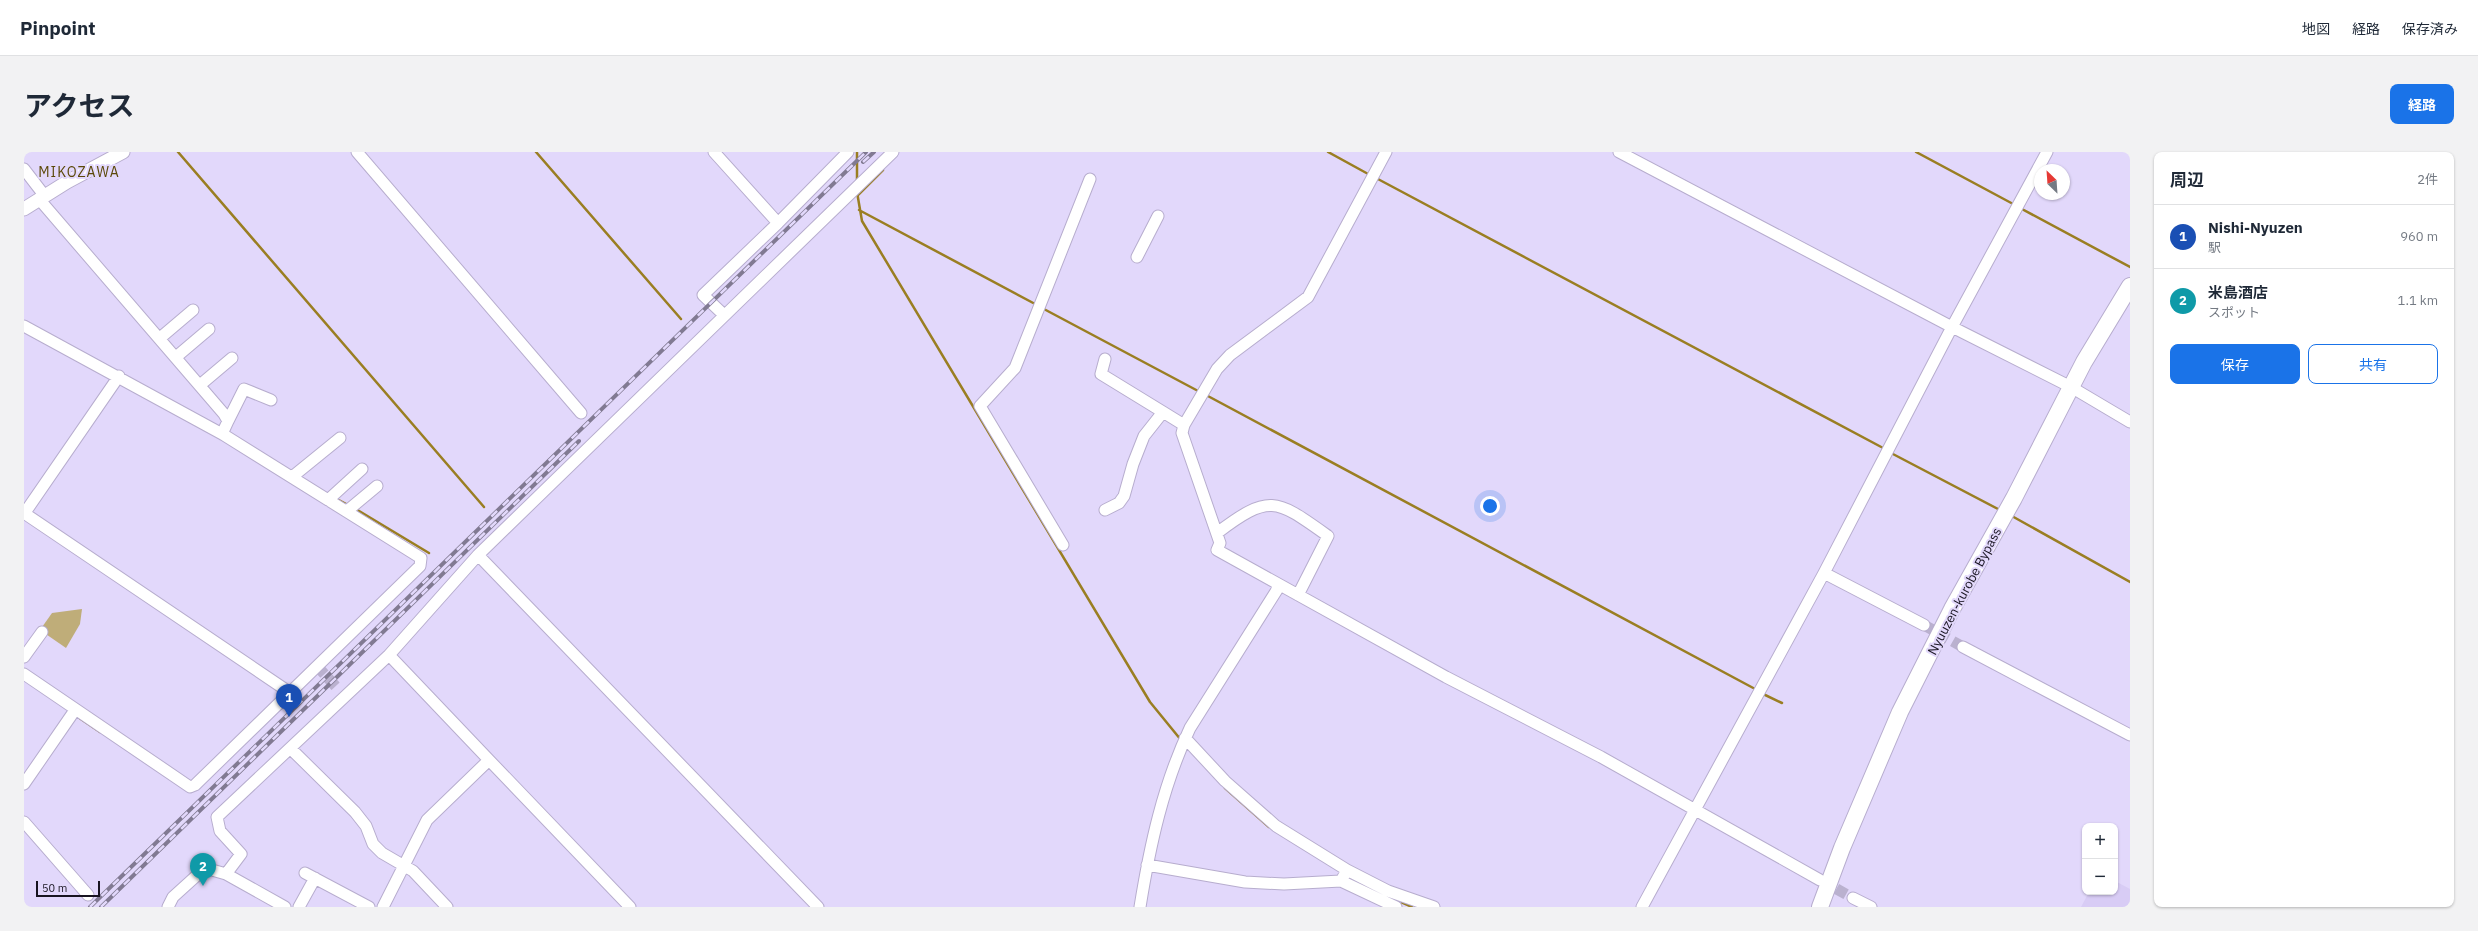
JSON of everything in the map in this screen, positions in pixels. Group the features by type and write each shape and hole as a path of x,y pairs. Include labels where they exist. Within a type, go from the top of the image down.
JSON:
{"highway":[{"name":"Nyuuzen-kurobe Bypass","path":"1820,907 1842,848 1900,712 1952,609 2071,387 2130,286"}],"main road":[{"path":"24,209 41,197 123,152"}],"street":[{"path":"357,152 581,413"},
{"path":"714,152 778,223"},
{"path":"724,315 704,294 778,223 848,152"},
{"path":"226,874 240,854 220,831 217,818 310,732 389,655 478,555 893,152"},
{"path":"1386,152 1308,297 1230,355 1216,369 1184,425 1182,433 1220,543 1217,550 1446,677 1695,809 1820,880"},
{"path":"1620,152 1952,327 2071,387 2130,422"},
{"path":"1642,907 1824,573 1952,327 2047,152"},
{"path":"24,169 41,197 200,385 228,421"},
{"path":"1063,544 980,406 1015,368 1090,179"},
{"path":"1137,257 1158,216"},
{"path":"160,338 193,310"},
{"path":"24,326 119,376 222,434 422,558 420,566 195,785 190,787 24,674"},
{"path":"176,357 209,329"},
{"path":"200,385 232,358"},
{"path":"1105,359 1101,374 1184,425"},
{"path":"119,376 24,513 289,692"},
{"path":"222,434 244,389 271,400"},
{"path":"1105,510 1119,503 1124,496 1133,464 1144,436 1162,412"},
{"path":"292,477 340,438"},
{"path":"328,500 362,469"},
{"path":"347,511 377,486"},
{"path":"1217,533 1242,514 1260,506 1279,505 1328,536 1298,595"},
{"path":"478,555 818,907"},
{"path":"1824,573 1924,625"},
{"path":"1140,907 1147,865 1159,810 1185,738 1280,585"},
{"path":"24,657 42,632"},
{"path":"310,732 309,726 340,692 401,637 408,635"},
{"path":"1963,647 2130,735"},
{"path":"389,655 630,907"},
{"path":"24,784 75,710"},
{"path":"1185,738 1225,780 1276,826 1347,870 1388,891 1434,907"},
{"path":"291,749 356,812 366,826 373,844 382,853 413,871 447,907"},
{"path":"383,907 403,864 427,820 489,760"},
{"path":"24,822 88,895"},
{"path":"1147,865 1244,882 1284,884 1341,881 1396,907"},
{"path":"168,907 173,897 204,868 226,874 285,907"},
{"path":"1341,881 1347,870"},
{"path":"299,907 310,876 369,907"},
{"path":"1853,898 1871,907"}],"shaded area":[{"path":"82,609 80,624 66,648 40,630 52,613"},
{"path":"2118,883 2130,889 2130,907 2081,907 2087,895 2118,895"}],"waterway":[{"path":"178,152 484,507"},
{"path":"536,152 681,319"},
{"path":"857,152 857,181"},
{"path":"1328,152 1370,175"},
{"path":"1916,152 2015,205"},
{"path":"858,195 883,170"},
{"path":"1376,178 1885,449"},
{"path":"857,192 862,221 1150,702 1181,740"},
{"path":"2020,208 2130,267"},
{"path":"859,210 1037,305"},
{"path":"1042,308 1200,392"},
{"path":"1206,395 1757,690"},
{"path":"1891,453 2000,510"},
{"path":"335,498 348,505"},
{"path":"354,508 429,553"},
{"path":"2010,515 2130,582"},
{"path":"1761,693 1782,703"},
{"path":"75,715 100,732"},
{"path":"1225,788 1269,827"},
{"path":"1348,876 1375,891"},
{"path":"1385,895 1412,907"}],"tunnel":[{"path":"1924,625 1963,647"},
{"path":"317,666 339,690"},
{"path":"1822,881 1853,898"}],"railway":[{"path":"90,907 866,152"},
{"path":"863,162 874,152"},
{"path":"101,907 579,441"}],"place":[{"name":"Nishi-Nyuzen","path":"289,717"},
{"name":"米島酒店","path":"203,886"}],"district":[{"name":"MIKOZAWA","path":"79,172"}]}
